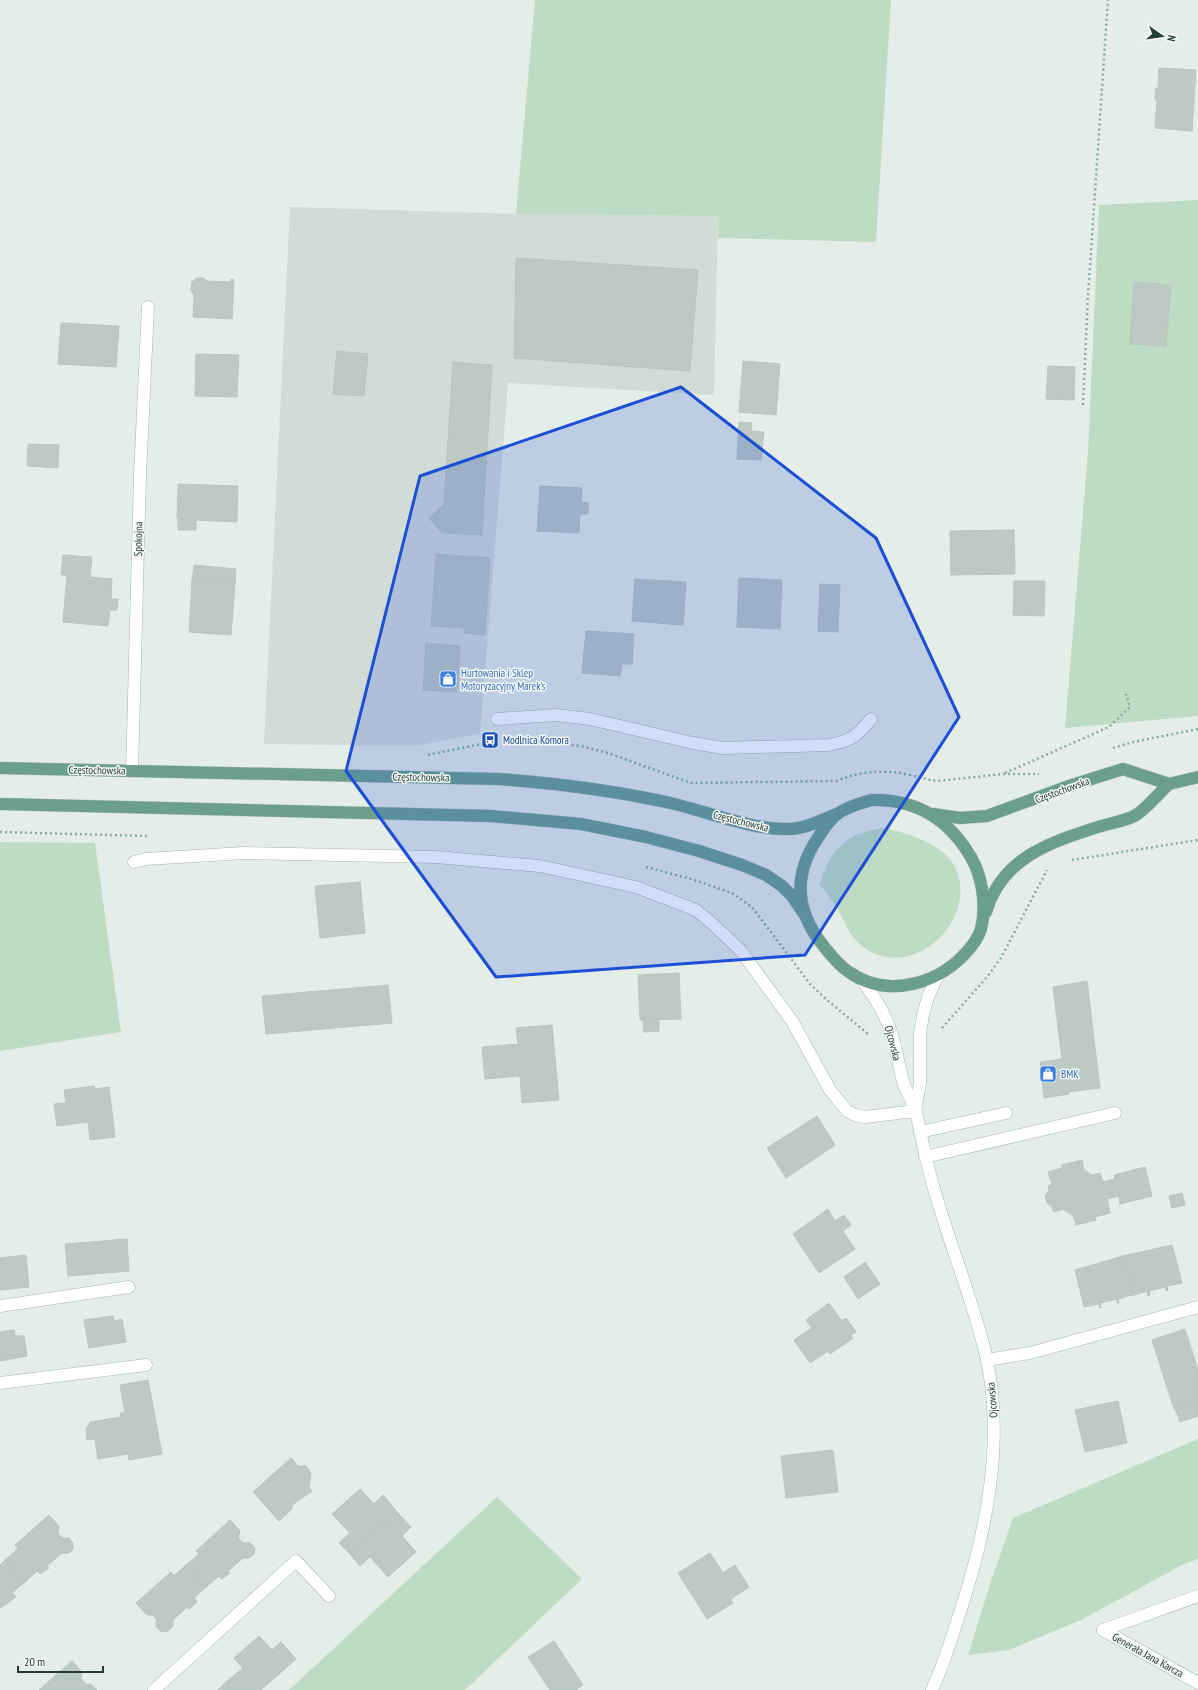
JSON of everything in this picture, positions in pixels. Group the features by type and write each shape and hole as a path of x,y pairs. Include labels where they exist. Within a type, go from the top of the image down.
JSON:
{"main road":[{"name":"Częstochowska","path":"0,768 498,779 557,783 609,790 668,802 755,825 776,829 803,827 857,804 872,800 886,800 904,803 930,813 960,818 987,816 1069,786 1123,769 1169,784"},
{"path":"0,804 491,816 581,824 646,837 699,851 742,865 766,875 782,886 792,896 818,938 838,963 849,972 861,979 887,986 903,986 921,983 937,976 962,958 974,942 995,890 1012,867 1023,858 1037,850 1064,839 1136,816 1169,784 1198,777"},
{"path":"930,813 950,830 962,843 973,860 979,877 982,896 982,925"},
{"path":"805,915 800,899 800,884 803,869 811,848 834,815"}],"street":[{"name":"Spokojna","path":"132,771 140,475 148,307"},
{"path":"498,719 556,714 590,719 693,744 723,748 845,742 860,732 871,719"},
{"path":"134,862 146,859 244,853 436,857 540,866 636,887 696,910 714,924 741,951 792,1021 830,1090 847,1111 864,1117 915,1111"},
{"name":"Ojcowska","path":"915,1111 920,1083 920,1033 922,1015 937,976"},
{"name":"Ojcowska","path":"861,979 871,992 887,1020 903,1084 915,1111 931,1181 979,1329 987,1360 993,1401 993,1454 985,1522 967,1592 953,1635 932,1690"},
{"path":"920,1132 1006,1113"},
{"path":"925,1157 1115,1113"},
{"path":"0,1306 129,1287"},
{"path":"987,1360 1030,1353 1198,1307"},
{"path":"0,1383 146,1365"},
{"path":"154,1690 296,1561 329,1596"},
{"name":"Generała Jana Karcza","path":"1198,1596 1103,1630 1198,1683"}],"path":[{"path":"1083,405 1088,295 1108,0"},
{"path":"1003,774 1109,727 1130,707 1126,694"},
{"path":"1111,749 1133,742 1198,729"},
{"path":"513,740 581,746 608,753 691,783 836,781 853,774 872,771 893,772 938,781 1003,774 1039,774 1045,772"},
{"path":"422,755 500,741"},
{"path":"0,832 151,836"},
{"path":"1066,862 1198,840"},
{"path":"645,866 691,879 732,893 752,907 810,984 871,1036"},
{"path":"938,1032 960,1010 1001,958 1046,870 1053,867"}],"highlighted area":[{"path":"681,387 876,538 959,717 805,955 496,977 346,771 420,476"}],"shaded area":[{"path":"290,207 516,214 718,216 714,395 508,383 480,734 414,746 264,744"}],"green space":[{"path":"535,0 891,0 876,242 718,238 718,216 516,214"},
{"path":"1198,200 1198,716 1065,728 1088,453 1099,205"},
{"path":"884,828 924,840 942,851 954,865 960,885 959,905 951,924 938,940 921,951 902,957 882,956 859,944 850,932 829,896 820,885 829,862 834,853 842,845 860,834 871,830"},
{"path":"0,842 95,843 121,1032 0,1051"},
{"path":"1198,1439 1198,1559 1182,1565 1081,1620 1009,1650 968,1655 991,1581 1013,1518"},
{"path":"497,1497 582,1579 465,1690 289,1690"}],"building":[{"path":"1159,68 1196,70 1192,131 1155,128 1157,99 1155,99 1156,88 1158,88"},
{"path":"516,258 698,270 690,371 514,358"},
{"path":"197,278 204,278 207,281 231,282 231,279 234,280 232,319 193,317 194,295 191,290 192,282"},
{"path":"1134,282 1171,285 1166,346 1130,344"},
{"path":"61,323 119,326 116,367 58,364"},
{"path":"337,351 368,354 364,396 333,394"},
{"path":"196,354 239,355 237,397 195,396"},
{"path":"743,361 780,364 776,415 739,412"},
{"path":"453,362 492,365 482,535 442,533 429,518 444,505"},
{"path":"1048,366 1075,367 1074,400 1046,399"},
{"path":"739,422 752,423 751,431 764,432 761,460 737,459"},
{"path":"28,444 59,445 58,468 27,466"},
{"path":"178,484 238,486 237,522 196,520 196,530 178,530"},
{"path":"540,486 582,488 581,502 588,503 588,514 580,514 579,533 537,531"},
{"path":"1014,530 1015,574 951,575 950,531"},
{"path":"436,554 490,558 485,635 464,633 464,628 431,626"},
{"path":"63,555 92,557 90,577 112,579 111,599 118,599 117,610 110,610 108,626 63,622 67,575 61,575"},
{"path":"194,565 236,569 235,584 192,581"},
{"path":"739,578 782,580 780,629 737,627"},
{"path":"635,579 686,582 683,625 632,621"},
{"path":"192,581 235,584 231,635 189,632"},
{"path":"1014,581 1045,581 1044,616 1013,615"},
{"path":"820,584 840,585 838,632 818,631"},
{"path":"586,631 634,634 632,664 622,664 620,676 582,673"},
{"path":"426,643 460,646 457,692 423,690"},
{"path":"360,882 365,933 320,938 315,886"},
{"path":"679,973 681,1019 640,1020 638,975"},
{"path":"1087,981 1100,1088 1068,1092 1069,1094 1044,1098 1040,1062 1062,1059 1053,987"},
{"path":"388,985 392,1023 266,1034 262,996"},
{"path":"643,1020 659,1020 659,1031 644,1032"},
{"path":"552,1025 559,1100 522,1103 520,1076 485,1079 482,1047 518,1044 516,1028"},
{"path":"94,1086 95,1089 109,1087 115,1137 90,1140 88,1122 57,1126 54,1104 66,1103 64,1090"},
{"path":"817,1116 835,1145 786,1178 767,1148"},
{"path":"1082,1160 1084,1170 1092,1175 1100,1173 1103,1182 1115,1179 1114,1175 1145,1167 1152,1196 1120,1204 1119,1196 1107,1199 1110,1213 1095,1217 1096,1220 1076,1225 1073,1216 1063,1209 1054,1212 1052,1207 1047,1203 1045,1196 1049,1191 1048,1186 1052,1185 1048,1172 1062,1168 1062,1165"},
{"path":"1182,1193 1185,1205 1172,1208 1169,1196"},
{"path":"828,1209 835,1221 844,1215 851,1225 843,1231 855,1249 819,1273 793,1234"},
{"path":"127,1239 129,1271 68,1276 65,1244"},
{"path":"1172,1245 1182,1283 1167,1286 1168,1290 1166,1291 1165,1287 1149,1291 1150,1295 1148,1296 1147,1291 1133,1296 1123,1256"},
{"path":"26,1255 29,1287 0,1290 0,1258"},
{"path":"1123,1256 1133,1296 1131,1295 1118,1299 1119,1303 1117,1303 1117,1299 1100,1303 1101,1308 1099,1304 1084,1307 1075,1270"},
{"path":"865,1262 880,1284 858,1299 844,1277"},
{"path":"829,1303 842,1321 846,1318 856,1332 851,1335 853,1338 830,1354 828,1351 810,1363 794,1340 812,1328 806,1320"},
{"path":"113,1316 114,1321 122,1319 126,1342 89,1348 84,1320"},
{"path":"1185,1329 1198,1370 1198,1401 1174,1409 1152,1340"},
{"path":"14,1330 15,1336 24,1336 27,1356 0,1361 0,1332"},
{"path":"148,1380 162,1454 129,1460 128,1454 98,1459 95,1439 87,1440 86,1429 90,1422 121,1417 120,1413 125,1413 120,1385"},
{"path":"1118,1401 1127,1443 1085,1452 1075,1410"},
{"path":"1198,1401 1198,1416 1180,1422 1175,1408"},
{"path":"833,1450 838,1492 786,1498 781,1456"},
{"path":"291,1458 298,1466 306,1466 311,1473 309,1488 312,1491 292,1505 292,1509 279,1521 253,1492"},
{"path":"360,1489 374,1504 383,1495 397,1512 350,1554 339,1543 350,1533 332,1514"},
{"path":"397,1512 411,1527 402,1536 416,1552 388,1577 370,1557 360,1566 350,1554"},
{"path":"49,1515 59,1526 58,1533 62,1538 69,1538 73,1543 73,1549 69,1553 62,1553 47,1566 49,1568 41,1574 37,1571 25,1582 5,1560 18,1549 15,1545"},
{"path":"230,1520 240,1531 238,1538 243,1543 250,1543 255,1548 254,1554 249,1558 243,1558 228,1571 230,1573 222,1579 219,1576 206,1587 186,1565 199,1554 196,1551"},
{"path":"710,1553 723,1573 735,1565 749,1587 731,1599 733,1603 707,1619 678,1573"},
{"path":"5,1560 25,1582 12,1593 16,1597 0,1608 0,1565"},
{"path":"186,1565 206,1587 194,1598 197,1602 189,1609 187,1607 173,1620 173,1626 168,1631 161,1632 156,1626 157,1620 153,1615 147,1615 136,1603 171,1572 174,1576"},
{"path":"259,1636 272,1650 281,1642 296,1659 261,1690 234,1690 226,1682 243,1668 234,1658"},
{"path":"554,1641 583,1685 576,1690 550,1690 528,1657"},
{"path":"72,1661 82,1672 81,1679 86,1684 92,1685 97,1690 39,1690"},
{"path":"226,1682 234,1690 218,1690"}],"place":[{"name":"Hurtowania i Sklep Motoryzacyjny Marek's","path":"448,679"},
{"name":"Modlnica Komora","path":"490,740"},
{"name":"BMK","path":"1048,1074"}]}
